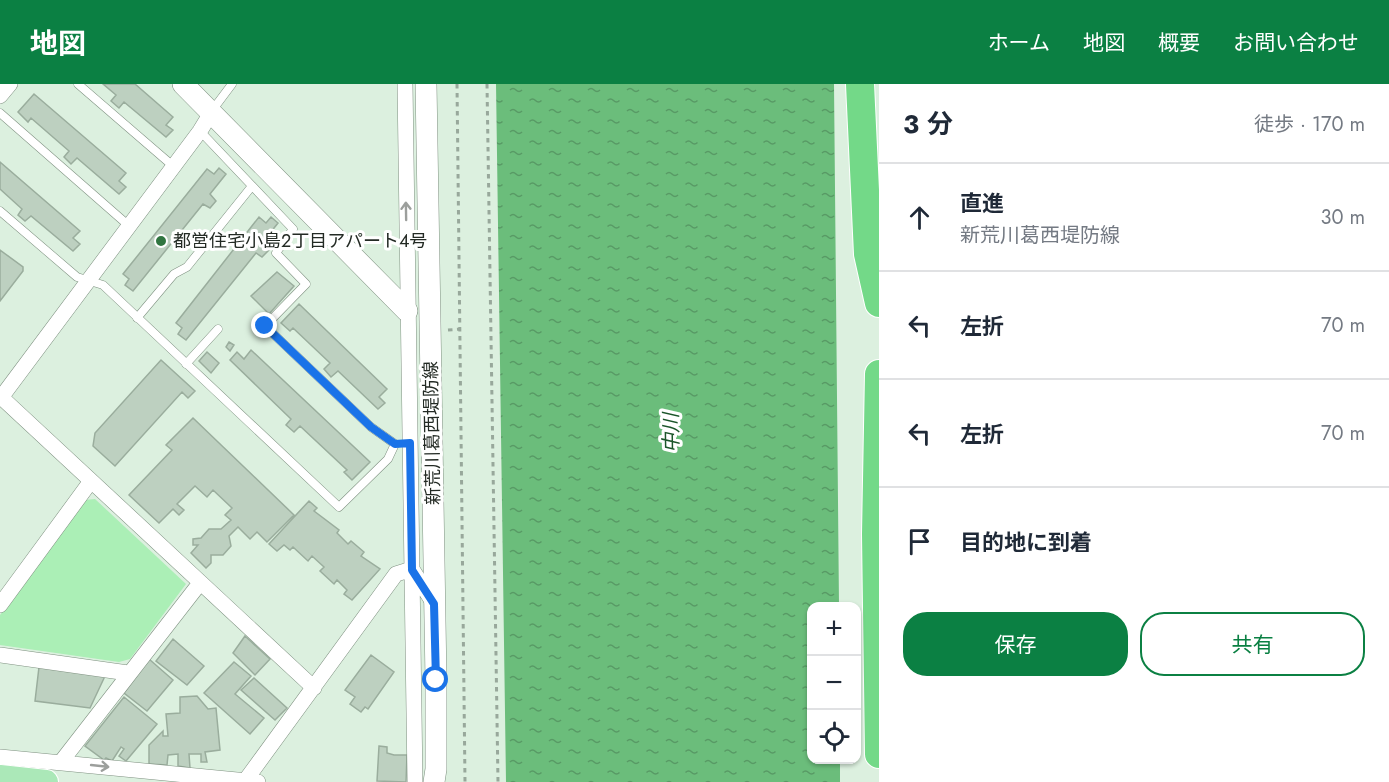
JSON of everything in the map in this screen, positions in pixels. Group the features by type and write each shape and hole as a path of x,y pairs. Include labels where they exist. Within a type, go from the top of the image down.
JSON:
{"highway":[{"path":"860,84 868,254 879,303"},
{"path":"875,84 879,261"},
{"path":"879,374 876,534 879,754"}],"main road":[{"path":"183,84 407,311"},
{"name":"新荒川葛西堤防線","path":"426,84 436,770 434,782"},
{"path":"0,777 46,782"}],"street":[{"path":"0,96 10,84"},
{"path":"405,84 407,311 403,443 412,570 415,782"},
{"path":"211,113 200,131 3,390 91,481 314,688"},
{"path":"0,605 91,481"},
{"path":"412,570 434,604"},
{"path":"0,757 252,781 314,688 396,574 412,570"},
{"path":"61,762 200,583"},
{"path":"0,655 128,673"}],"lane":[{"path":"78,84 173,166"},
{"path":"211,113 219,98 232,84"},
{"path":"0,113 128,225"},
{"path":"0,211 77,276 103,285 339,507 403,443 371,427 265,326 306,284 276,253 293,229 200,131"},
{"path":"137,318 174,274 187,267 252,186"},
{"path":"186,364 218,328"}],"path":[{"path":"457,84 465,782"},
{"path":"487,84 498,782"}],"shaded area":[{"path":"95,499 186,584 130,659 119,662 0,645 0,615 84,500"}],"water":[{"name":"中川","path":"496,84 834,84 839,602 807,602 807,764 840,764 840,782 506,782"}],"building":[{"path":"103,84 135,84 173,117 166,125 173,130 166,137 124,102 119,108 111,101 116,95"},
{"path":"34,94 126,173 119,181 126,187 119,194 77,158 71,164 64,157 69,151 31,118 28,122 18,112"},
{"path":"0,162 80,231 73,238 80,244 73,251 31,216 25,221 18,215 22,209 0,189"},
{"name":"都営住宅小島2丁目アパート4号","path":"219,168 226,174 210,194 216,201 210,208 203,204 133,291 125,285 129,279 123,274 207,169 214,174"},
{"path":"259,217 266,223 271,217 278,223 262,243 269,250 262,257 256,253 186,340 178,334 182,328 176,323"},
{"path":"0,250 23,267 23,271 0,301"},
{"path":"277,272 294,286 269,314 251,296"},
{"path":"299,304 387,389 379,397 385,403 378,409 338,371 331,377 324,369 330,363 293,328 290,331 281,323"},
{"path":"229,342 234,345 230,351 226,347"},
{"path":"251,350 370,462 352,480 344,472 347,470 300,426 294,432 286,425 291,419 230,360 237,352 244,359"},
{"path":"207,352 219,363 211,373 199,361"},
{"path":"161,360 195,391 188,398 182,392 115,466 93,446 95,433"},
{"path":"193,418 294,515 267,542 257,532 250,539 238,527 229,536 231,546 223,555 211,555 211,563 206,568 191,553 198,545 193,545 193,539 201,538 209,529 221,529 231,520 225,515 232,508 213,490 207,497 195,486 177,504 184,510 179,515 173,509 159,523 129,495 172,450 166,445"},
{"path":"309,501 317,508 314,511 339,530 337,533 348,544 351,541 364,552 361,556 380,569 352,600 344,594 347,590 337,580 334,584 320,571 324,567 312,556 308,561 293,547 290,550 284,545 277,551 269,544"},
{"path":"245,636 270,659 255,675 233,653"},
{"path":"173,639 204,666 187,685 156,661"},
{"path":"371,655 394,672 368,709 365,707 361,712 350,704 355,697 345,690"},
{"path":"149,659 173,680 147,711 124,693"},
{"path":"234,662 251,676 235,694 264,718 250,734 204,693"},
{"path":"39,667 106,674 90,708 35,701"},
{"path":"254,678 287,708 275,720 241,690"},
{"path":"197,696 208,709 216,708 220,750 205,752 207,762 201,762 201,754 189,754 190,768 178,766 178,754 168,755 167,765 149,764 149,745 163,731 163,736 168,736 166,714 180,713 180,697"},
{"path":"124,697 157,724 126,761 119,756 124,749 121,747 112,761 106,758 104,760 85,746"},
{"path":"379,746 387,747 387,753 407,755 406,782 377,781"}],"place":[{"name":"都営住宅小島2丁目アパート4号","path":"161,241"}],"route":[{"path":"265,326 371,427 395,444 410,443 412,570 418,575 425,594 434,604 436,680"}]}
